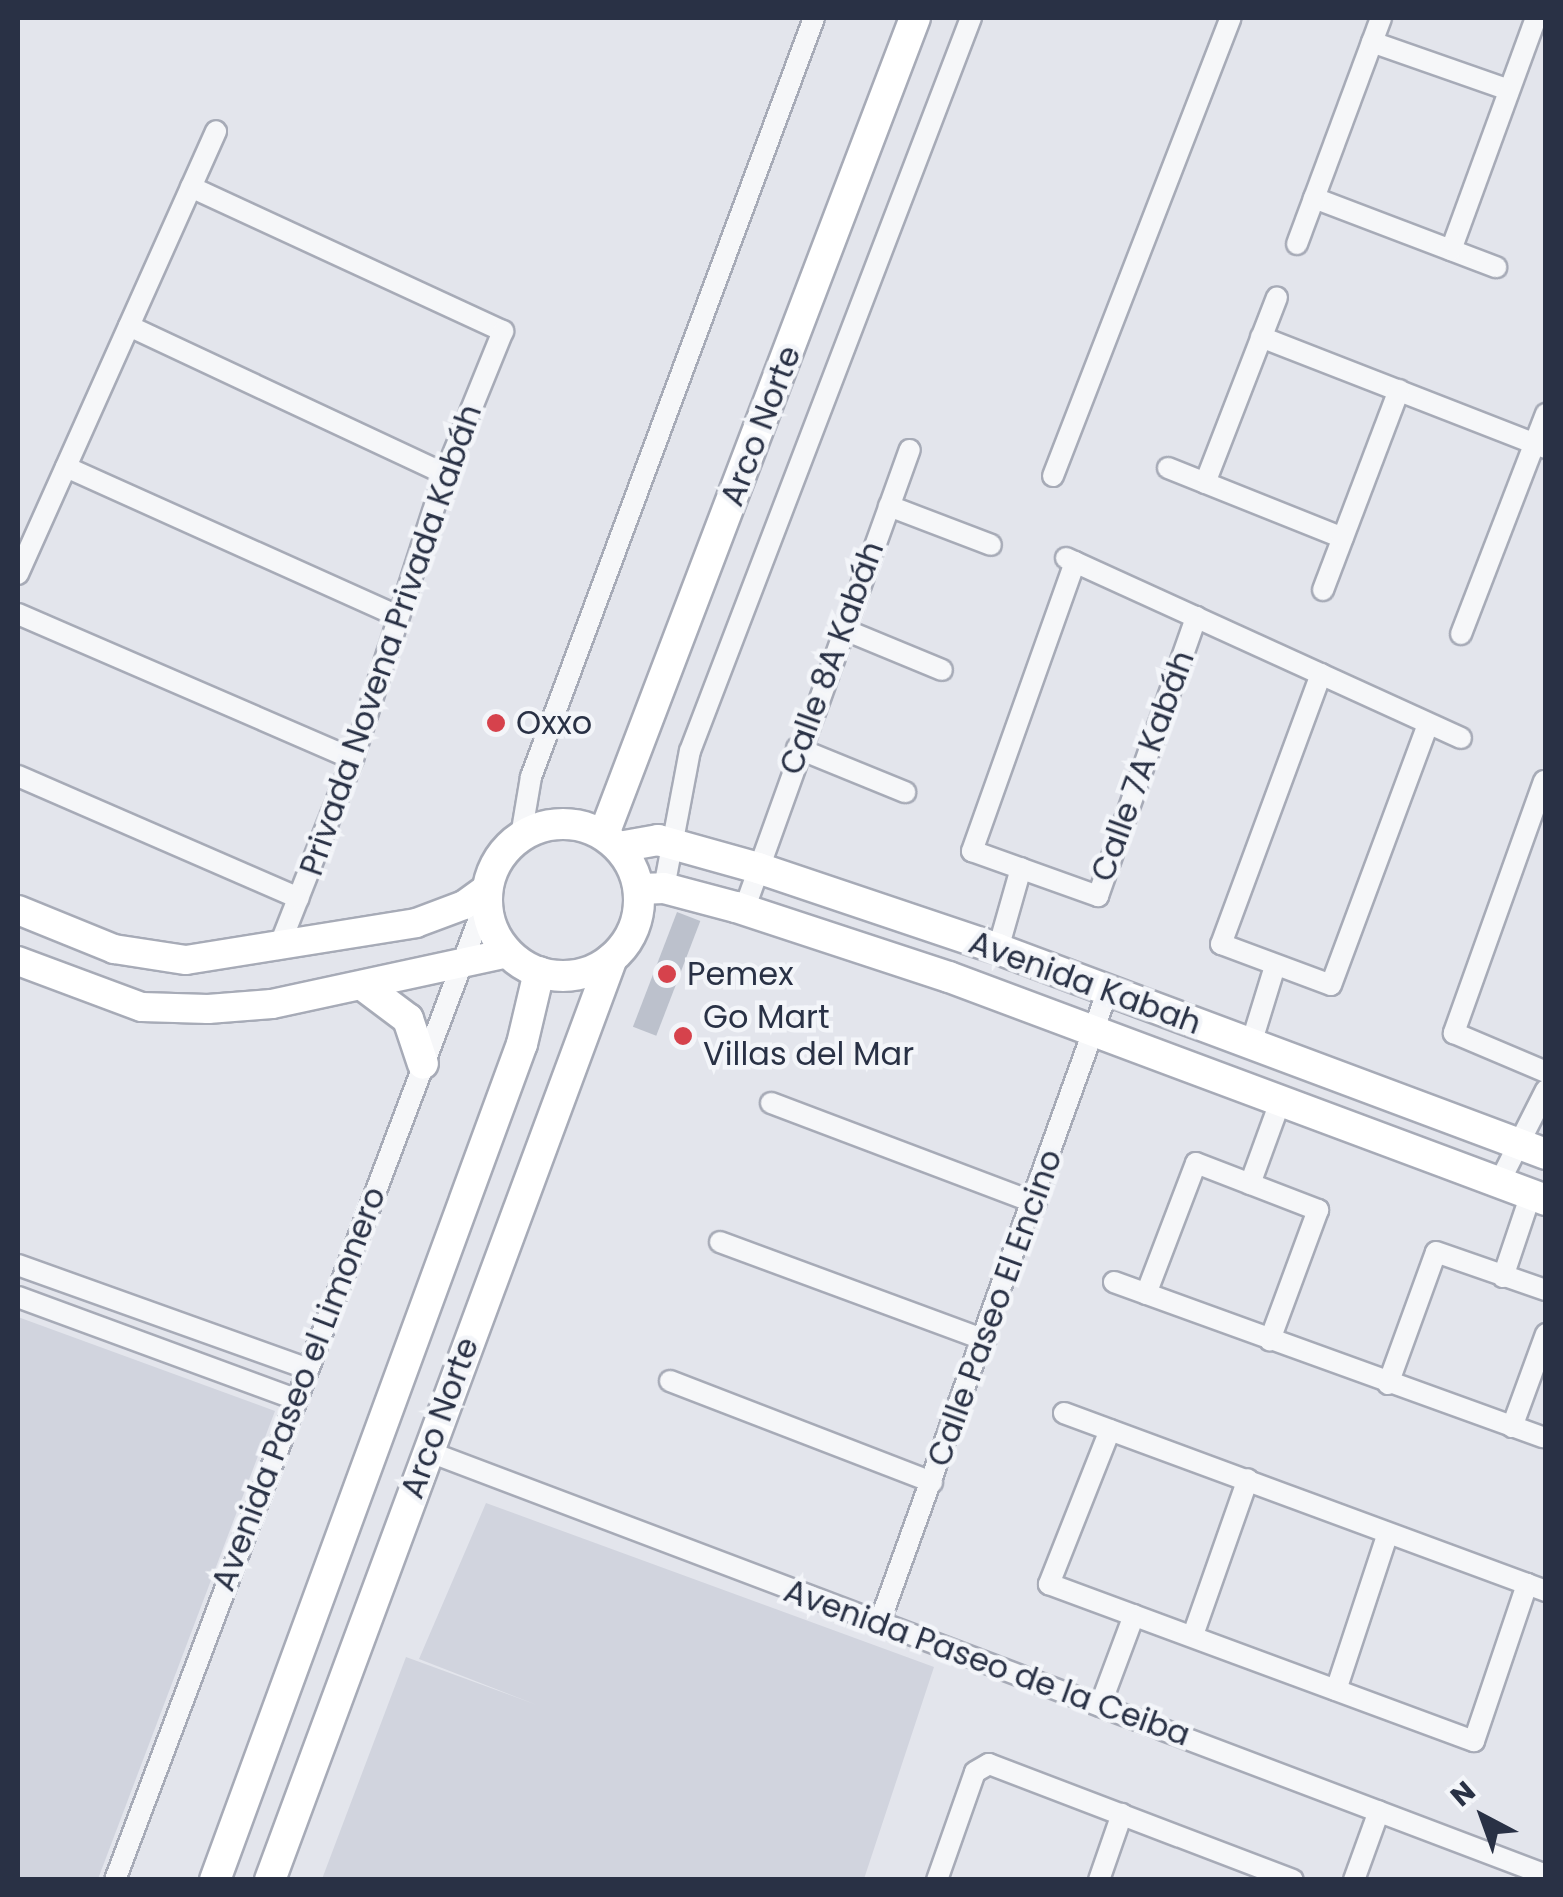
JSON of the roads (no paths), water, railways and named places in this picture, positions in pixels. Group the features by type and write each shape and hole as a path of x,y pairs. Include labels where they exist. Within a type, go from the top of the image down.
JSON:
{"main road":[{"name":"Arco Norte","path":"611,841 916,18"},
{"path":"562,823 611,841 651,889 637,920 612,958 569,976 538,972 507,953 496,938 487,894 499,858 521,836 562,823"},
{"name":"Avenida Kabah","path":"611,841 672,842 758,868 998,949 1531,1149"},
{"name":"Avenida Kabah","path":"651,889 744,910 948,977 1538,1197"},
{"path":"18,910 76,937 146,956 186,960 278,949 416,923 487,894"},
{"path":"18,961 153,1008 272,1004 507,953"},
{"name":"Arco Norte","path":"270,1880 612,958"},
{"name":"Arco Norte","path":"215,1880 522,1044 538,972"},
{"path":"364,986 408,1018 423,1064"}],"street":[{"path":"521,836 535,766 814,18"},
{"path":"651,889 672,842 690,751 971,18"},
{"path":"1053,476 1231,18"},
{"path":"1297,244 1381,18"},
{"path":"1450,250 1536,18"},
{"path":"1372,42 1509,90"},
{"path":"18,574 216,131"},
{"name":"Privada Novena Privada Kabáh","path":"191,187 503,331 445,474 396,615 353,759 278,949"},
{"path":"1314,198 1496,267"},
{"path":"1205,482 1277,297"},
{"path":"129,326 445,474"},
{"path":"1262,337 1540,446"},
{"path":"1322,590 1399,390"},
{"path":"1461,634 1540,446 1546,414"},
{"name":"Calle 8A Kabáh","path":"744,910 797,748 910,450"},
{"path":"66,467 396,615"},
{"path":"1168,468 1342,538"},
{"path":"889,506 991,544"},
{"name":"Calle 7A Kabáh","path":"1196,617 1098,896 972,850 1070,560 1196,617 1321,674 1428,724 1462,738"},
{"path":"18,614 353,759"},
{"path":"842,629 942,670"},
{"path":"1321,674 1221,944 1321,985 1336,976 1428,724"},
{"path":"797,748 905,792"},
{"path":"1544,773 1545,781 1454,1033 1546,1072"},
{"path":"18,776 300,898"},
{"path":"998,949 1021,868"},
{"name":"Avenida Paseo el Limonero","path":"116,1880 487,894"},
{"path":"1252,1044 1275,966"},
{"name":"Calle Paseo El Encino","path":"879,1624 1036,1203 1090,1033 1108,990"},
{"path":"1500,1181 1531,1149 1546,1090"},
{"path":"1250,1184 1280,1102"},
{"path":"772,1103 1036,1203"},
{"path":"1146,1294 1196,1163 1318,1210 1270,1340"},
{"path":"1503,1277 1538,1197"},
{"path":"720,1242 985,1340"},
{"path":"1388,1384 1436,1252 1546,1290"},
{"path":"18,1265 306,1368"},
{"path":"1114,1282 1543,1437"},
{"path":"18,1298 294,1399"},
{"path":"1512,1426 1546,1334"},
{"path":"670,1381 932,1482"},
{"path":"1064,1413 1248,1479 1536,1588 1474,1741 1049,1584 1110,1430"},
{"name":"Avenida Paseo de la Ceiba","path":"428,1452 1546,1875"},
{"path":"1193,1635 1248,1479"},
{"path":"1336,1690 1388,1533"},
{"path":"1100,1706 1134,1615"},
{"path":"938,1880 974,1772 989,1764 1122,1814 1255,1873 1293,1880"},
{"path":"1354,1880 1379,1811"},
{"path":"1099,1880 1122,1814"}],"place":[{"name":"Oxxo","path":"496,723"},
{"name":"Pemex","path":"667,974"},
{"name":"Go Mart Villas del Mar","path":"683,1036"}]}
